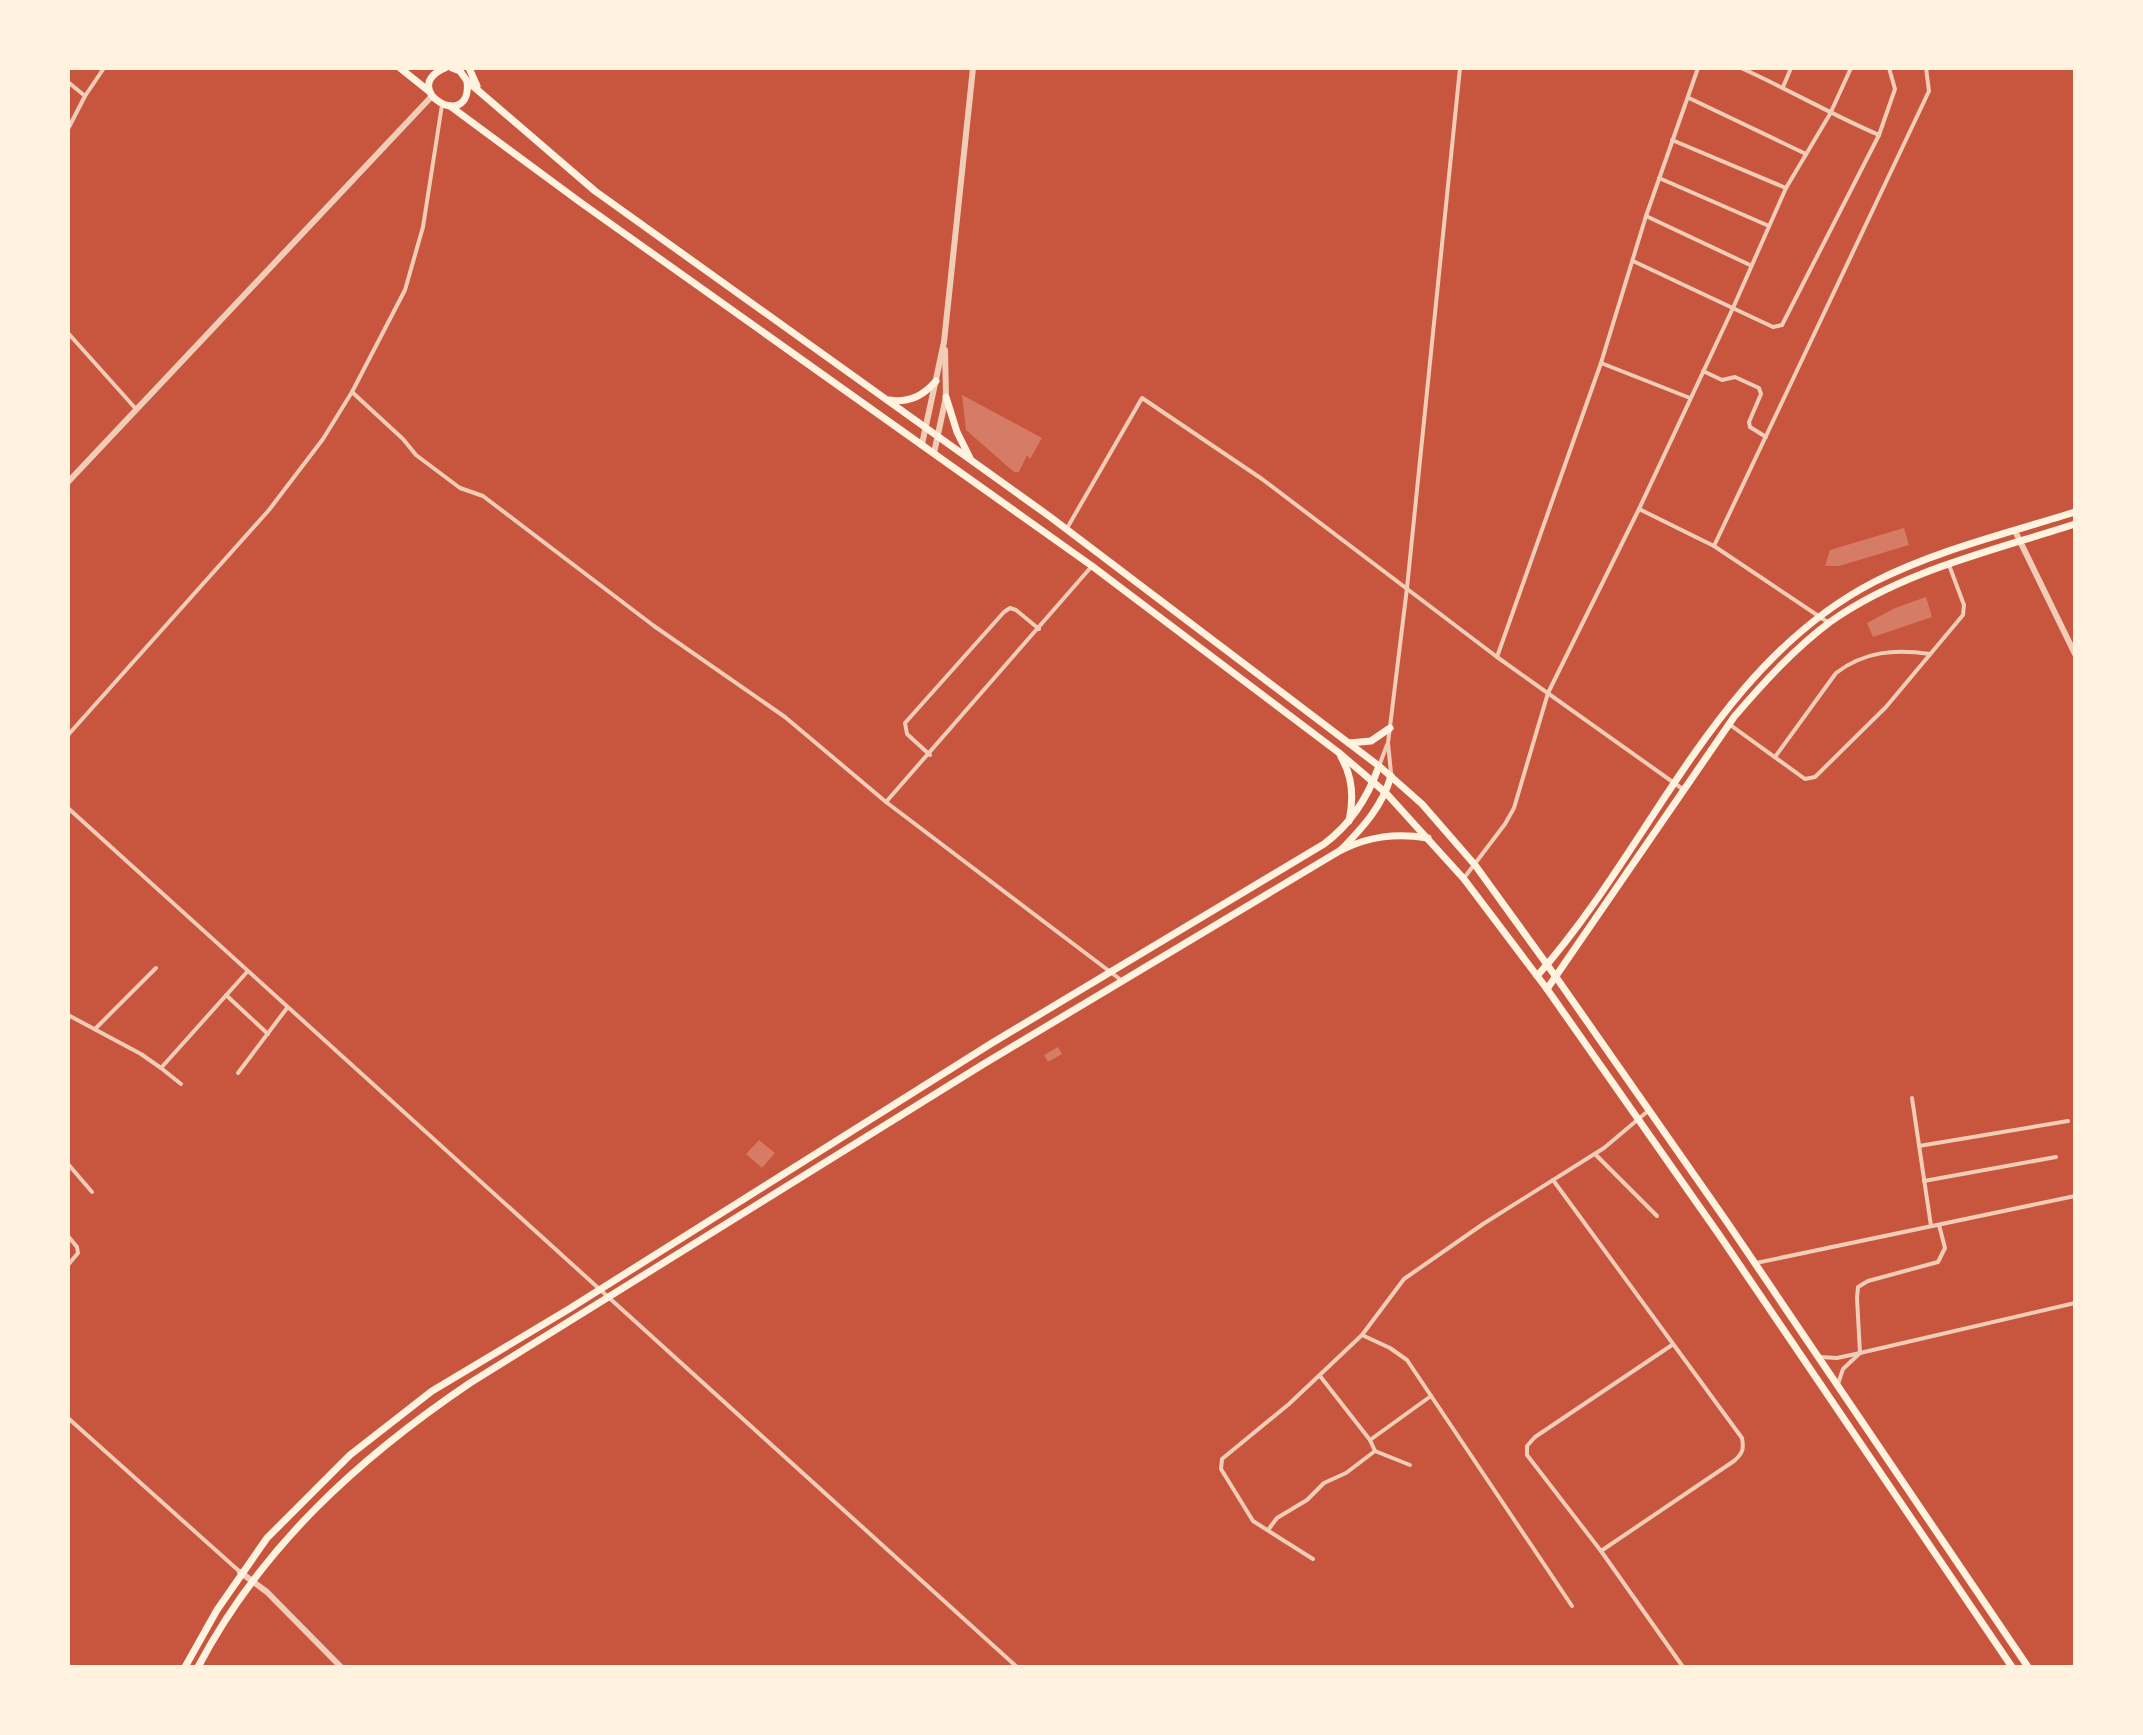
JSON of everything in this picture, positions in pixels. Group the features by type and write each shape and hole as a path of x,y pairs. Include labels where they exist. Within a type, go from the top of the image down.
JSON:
{"main road":[{"path":"400,68 446,106 1092,566 1338,752 1386,793 1464,879 1547,989 1720,1236 2012,1667"},
{"path":"431,94 433,75 445,68"},
{"path":"452,68 460,71 467,81 582,181 1066,530 1379,766 1422,804 1475,865 1650,1109 2028,1667"},
{"path":"469,68 480,92"},
{"path":"446,106 465,98 467,81"},
{"path":"883,399 907,401 918,397 936,381"},
{"path":"946,397 957,432 973,463"},
{"path":"1537,976 1573,933 1674,783 1741,692 1820,616 1873,582 1895,572 2075,512"},
{"path":"1547,989 1729,724 1766,679 1830,623 1904,581 2075,524"},
{"path":"1348,743 1371,741 1390,728"},
{"path":"1338,752 1350,778 1349,821"},
{"path":"185,1667 240,1572 292,1511 350,1455 386,1426 456,1375 1109,972 1324,844 1349,821 1373,783 1379,766"},
{"path":"1341,850 1366,824 1386,793 1391,776"},
{"path":"198,1667 222,1624 252,1581 309,1513 392,1438 470,1383 982,1065 1341,850 1357,842 1383,836 1428,838"}],"street":[{"path":"68,129 104,68"},
{"path":"922,444 944,342 973,68"},
{"path":"1391,776 1388,743 1407,588 1460,68"},
{"path":"1497,657 1601,363 1646,216 1698,68"},
{"path":"1741,68 1783,87 1830,114 1879,135"},
{"path":"1783,87 1791,68"},
{"path":"1464,879 1514,808 1548,693 1639,509 1786,188 1830,114 1851,68"},
{"path":"1632,261 1773,327 1782,325 1879,135 1895,89 1889,68"},
{"path":"1714,546 1929,91 1926,68"},
{"path":"68,82 85,96"},
{"path":"68,482 431,94"},
{"path":"1689,98 1806,154"},
{"path":"68,735 269,510 323,439 352,392 405,290 423,227 446,106"},
{"path":"1672,140 1786,188"},
{"path":"1659,178 1769,226"},
{"path":"1646,216 1750,265"},
{"path":"68,333 136,409"},
{"path":"934,453 946,397 944,342"},
{"path":"1601,363 1690,398"},
{"path":"1702,371 1722,380 1735,377 1759,388 1761,394 1749,422 1750,427 1766,437"},
{"path":"352,392 416,455 460,488 483,496 654,626 785,717 886,802 1122,981"},
{"path":"1066,530 1142,398 1262,479 1497,657 1684,790"},
{"path":"1639,509 1714,546 1830,623"},
{"path":"2015,531 2075,654"},
{"path":"1729,724 1805,779 1815,777 1886,707 1965,610 1949,565"},
{"path":"886,802 1092,566"},
{"path":"930,755 907,734 905,723 1004,612 1010,608 1016,610 1039,629"},
{"path":"1775,757 1836,673 1844,667 1886,651 1930,654"},
{"path":"1379,766 1388,743"},
{"path":"68,808 1017,1667"},
{"path":"95,1029 156,968"},
{"path":"161,1068 247,972"},
{"path":"226,995 268,1034"},
{"path":"238,1073 287,1008"},
{"path":"68,1015 161,1068 181,1084"},
{"path":"1912,1098 1931,1227"},
{"path":"1313,1559 1286,1539 1253,1521 1220,1464 1226,1455 1258,1431 1362,1335 1404,1279 1483,1224 1595,1154 1650,1109"},
{"path":"1919,1146 2068,1121"},
{"path":"1595,1154 1657,1216"},
{"path":"1924,1181 2056,1157"},
{"path":"68,1164 92,1192"},
{"path":"1553,1180 1742,1438 1744,1447 1741,1454 1601,1551"},
{"path":"1754,1263 2075,1196"},
{"path":"1860,1353 1858,1287 1868,1281 1938,1262 1945,1248 1939,1225"},
{"path":"68,1236 78,1253 77,1258 68,1265"},
{"path":"1815,1356 1828,1358 1860,1353 2075,1303"},
{"path":"1362,1335 1407,1360 1572,1606"},
{"path":"1672,1345 1535,1437 1527,1446 1527,1455 1601,1551 1683,1667"},
{"path":"1838,1387 1843,1369 1860,1353"},
{"path":"1320,1376 1370,1440 1375,1451 1410,1465"},
{"path":"1370,1440 1431,1396"},
{"path":"68,1418 240,1572 267,1592 341,1667"},
{"path":"1268,1530 1277,1518 1307,1500 1324,1483 1346,1473 1375,1451"}],"building":[{"path":"962,395 1042,438 1030,459 1027,455 1019,472 1014,472 966,430"},
{"path":"1904,528 1909,545 1839,566 1825,566 1830,550"},
{"path":"1926,597 1932,617 1873,637 1867,623 1895,608"},
{"path":"1058,1047 1062,1054 1048,1062 1044,1055"},
{"path":"759,1140 775,1153 762,1168 746,1154"}]}
